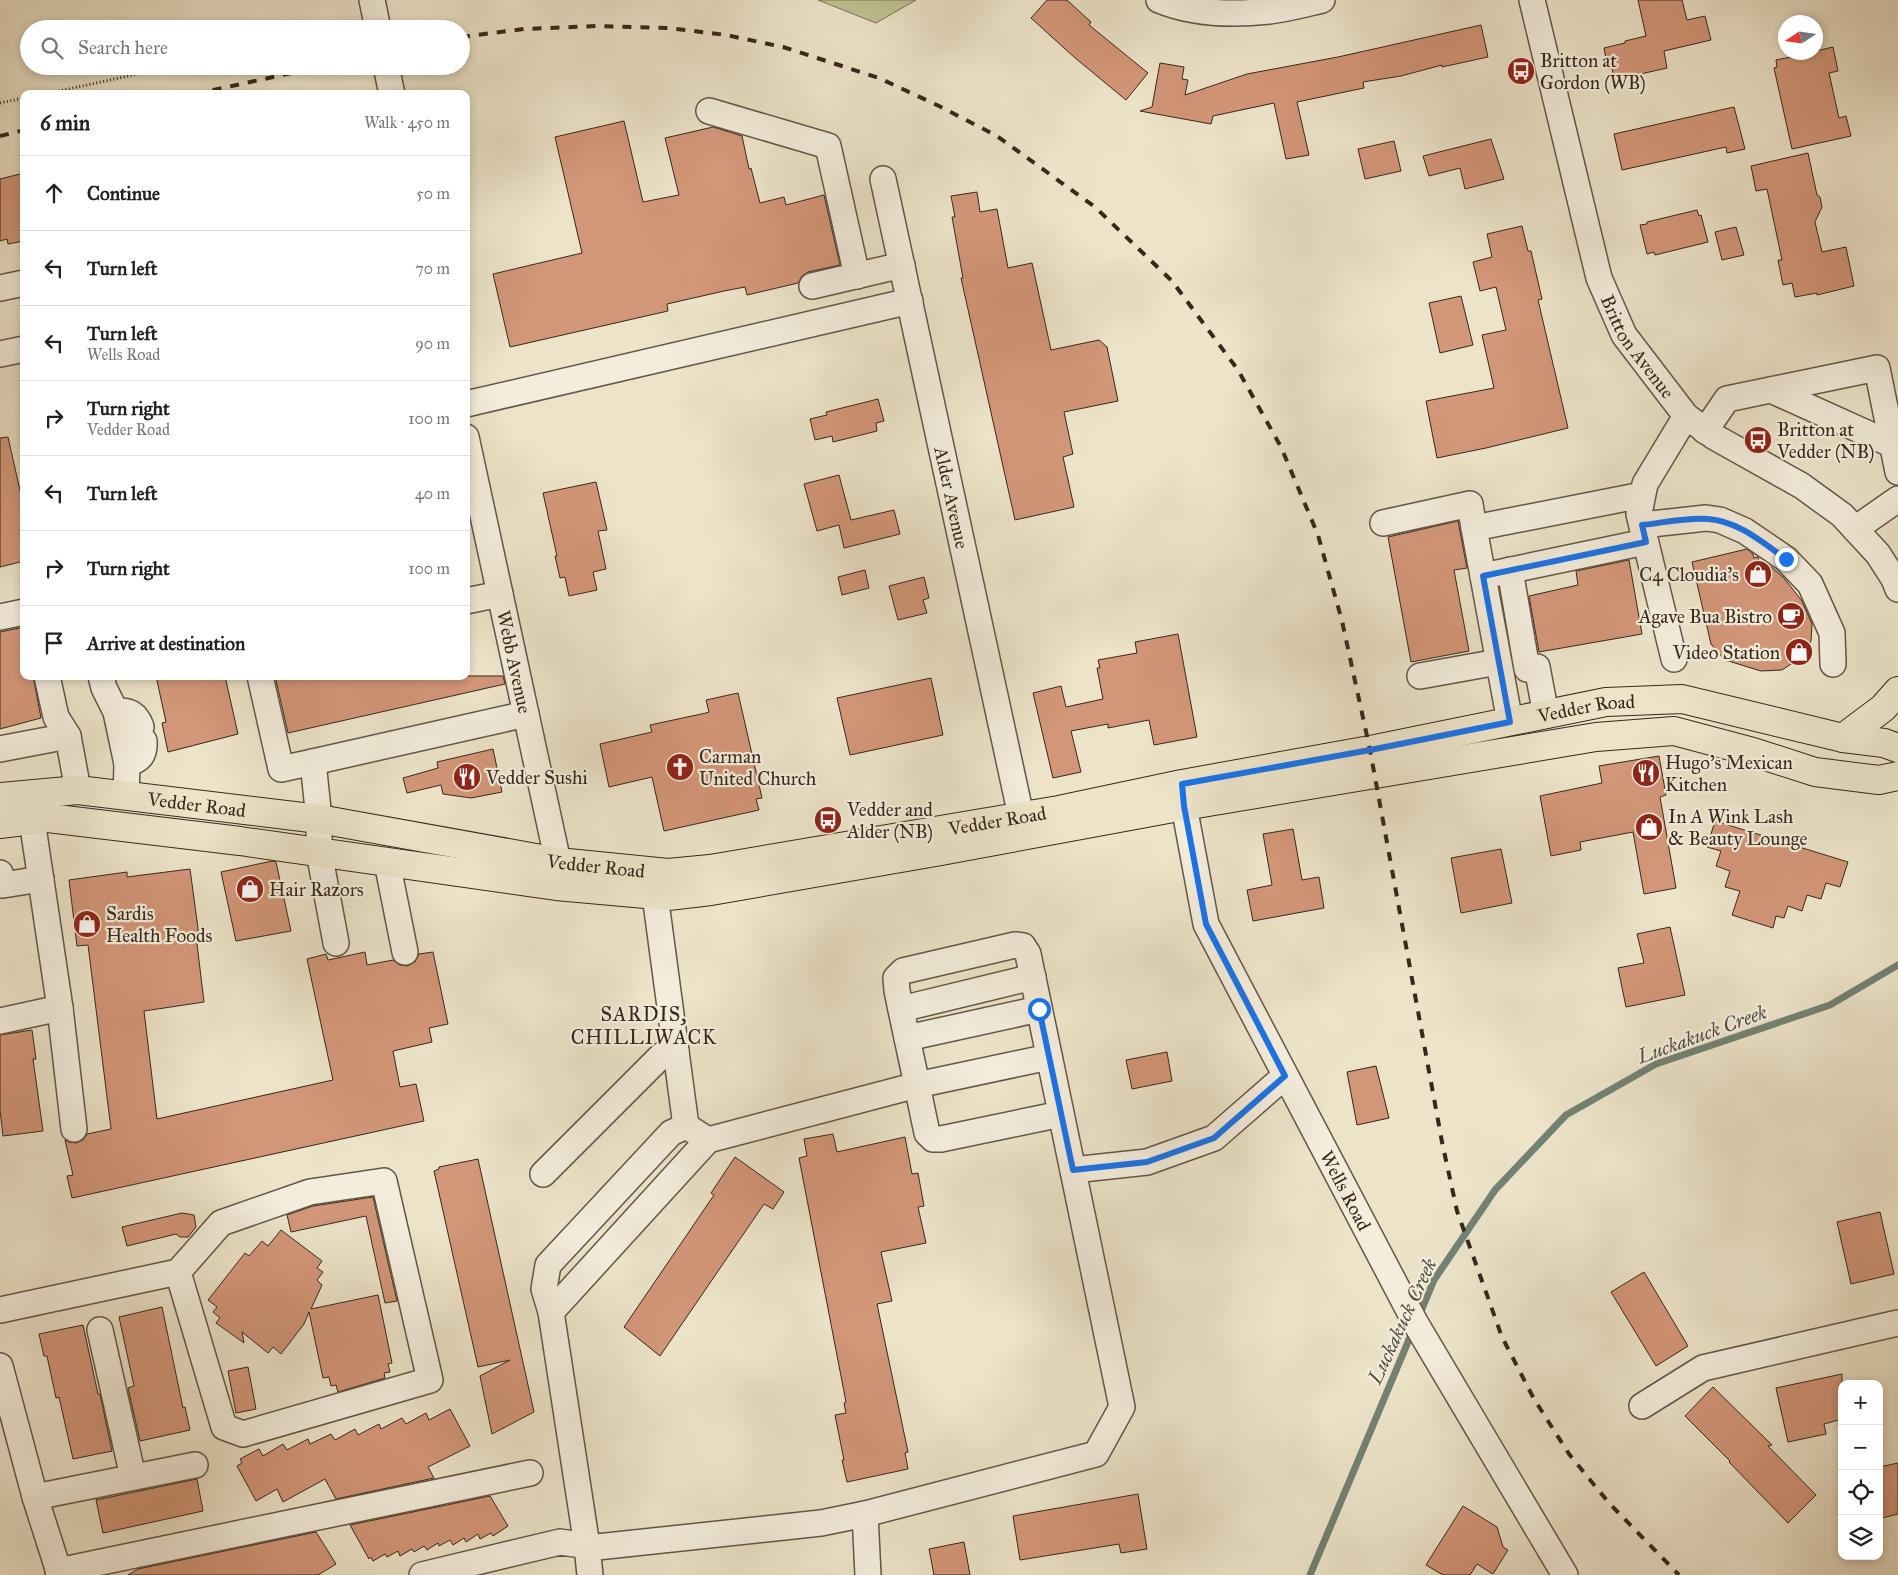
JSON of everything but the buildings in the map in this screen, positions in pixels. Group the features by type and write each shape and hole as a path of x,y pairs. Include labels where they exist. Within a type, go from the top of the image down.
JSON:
{"main road":[{"path":"1843,738 1883,708 1898,691"},
{"name":"Vedder Road","path":"0,824 48,818 240,840 387,862 655,883 668,896 711,891 941,851 1370,750 1606,702 1682,699 1755,715 1843,738 1884,743 1898,748"},
{"name":"Vedder Road","path":"655,883 668,873 710,869 1058,810 1183,795 1596,737 1674,731 1753,752 1815,772 1879,780 1898,776"},
{"name":"Vedder Road","path":"0,797 78,790 319,819 557,874"}],"street":[{"path":"372,0 376,20"},
{"path":"1159,0 1172,6 1216,13 1270,11 1322,0"},
{"name":"Britton Avenue","path":"1532,0 1599,278 1624,335 1696,423 1802,486 1842,515 1878,554 1892,560 1898,589"},
{"path":"388,75 391,90"},
{"path":"709,111 828,146 857,276"},
{"name":"Alder Avenue","path":"884,179 1021,816"},
{"path":"812,286 902,265"},
{"path":"0,288 20,284"},
{"path":"470,403 910,302"},
{"path":"0,354 20,350"},
{"path":"1674,659 1639,514 1645,484 1696,423 1727,399 1877,368 1898,472"},
{"path":"1772,390 1893,445"},
{"name":"Webb Avenue","path":"470,455 526,714 557,874"},
{"path":"1474,528 1642,495"},
{"path":"1855,529 1898,499"},
{"path":"1383,523 1470,504 1510,722"},
{"path":"1483,576 1706,518 1720,520 1745,530 1786,559 1810,584 1832,633 1833,664"},
{"path":"1510,570 1527,669 1537,667 1546,715"},
{"path":"470,600 500,594"},
{"path":"0,618 20,613"},
{"path":"1420,676 1498,662"},
{"path":"48,680 56,717 68,736 78,790"},
{"path":"102,680 116,712 127,764 126,796"},
{"path":"261,680 281,769 526,714"},
{"path":"116,712 124,710 129,712 139,721 143,734 144,753 136,762 127,764"},
{"path":"0,748 68,736"},
{"path":"312,762 319,819 319,852 336,943"},
{"name":"Wells Road","path":"1183,795 1206,924 1416,1324 1565,1575"},
{"path":"32,820 60,1008 74,1129"},
{"path":"387,862 405,952"},
{"path":"0,873 3,885 41,879"},
{"path":"655,883 686,1126 708,1140"},
{"path":"422,1575 560,1542 597,1547 821,1523 865,1514 1096,1454 1122,1407 1028,954 1023,946 1015,945 903,971 896,978 900,1010 927,1133 933,1139 1061,1114"},
{"path":"900,1010 1032,978"},
{"path":"0,1021 60,1008"},
{"path":"907,1038 1039,1009"},
{"path":"543,1174 662,1055 676,1051"},
{"path":"551,1312 708,1140 917,1085 1049,1057"},
{"path":"1073,1170 1147,1162 1214,1138 1285,1076"},
{"path":"590,1575 551,1312 544,1289 548,1265 671,1133 686,1126"},
{"path":"0,1310 178,1272 221,1223 310,1192 384,1181 430,1380 243,1434 224,1427 178,1272"},
{"path":"1642,1406 1703,1368 1898,1323"},
{"path":"100,1330 133,1477"},
{"path":"0,1366 34,1497 59,1573 530,1473"},
{"path":"34,1497 195,1465"},
{"path":"865,1514 868,1575"}],"path":[{"path":"64,90 133,75"},
{"path":"0,103 20,99"}],"green space":[{"path":"818,0 916,0 876,23"}],"waterway":[{"name":"Luckakuck Creek","path":"1419,1316 1434,1280 1495,1190 1566,1115 1656,1064 1830,1005 1898,965"},
{"name":"Luckakuck Creek","path":"1310,1575 1413,1330"}],"railway":[{"path":"470,36 524,29 597,26 669,28 726,35 783,47 879,78 997,136 1095,207 1172,281 1238,370 1281,447 1318,535 1342,621 1370,750 1442,1142 1457,1211 1502,1337 1534,1399 1569,1454 1609,1503 1679,1575"},
{"path":"213,90 283,75"},
{"path":"0,136 20,131"}],"place":[{"name":"Britton at Gordon (WB)","path":"1521,71"},
{"name":"Britton at Vedder (NB)","path":"1758,440"},
{"name":"C4 Cloudia's","path":"1758,574"},
{"name":"Agave Bua Bistro","path":"1791,616"},
{"name":"Video Station","path":"1799,652"},
{"name":"Carman United Church","path":"680,767"},
{"name":"Hugo's Mexican Kitchen","path":"1646,773"},
{"name":"Vedder Sushi","path":"467,777"},
{"name":"Vedder and Alder (NB)","path":"828,820"},
{"name":"In A Wink Lash & Beauty Lounge","path":"1649,827"},
{"name":"Hair Razors","path":"250,889"},
{"name":"Sardis Health Foods","path":"87,924"}],"district":[{"name":"SARDIS, CHILLIWACK","path":"644,1026"}],"route":[{"path":"1039,1009 1073,1170 1147,1162 1214,1138 1285,1076 1206,924 1184,806 1182,784 1370,750 1510,722 1483,576 1646,542 1642,525 1706,518 1720,520 1745,530 1786,559"}]}
